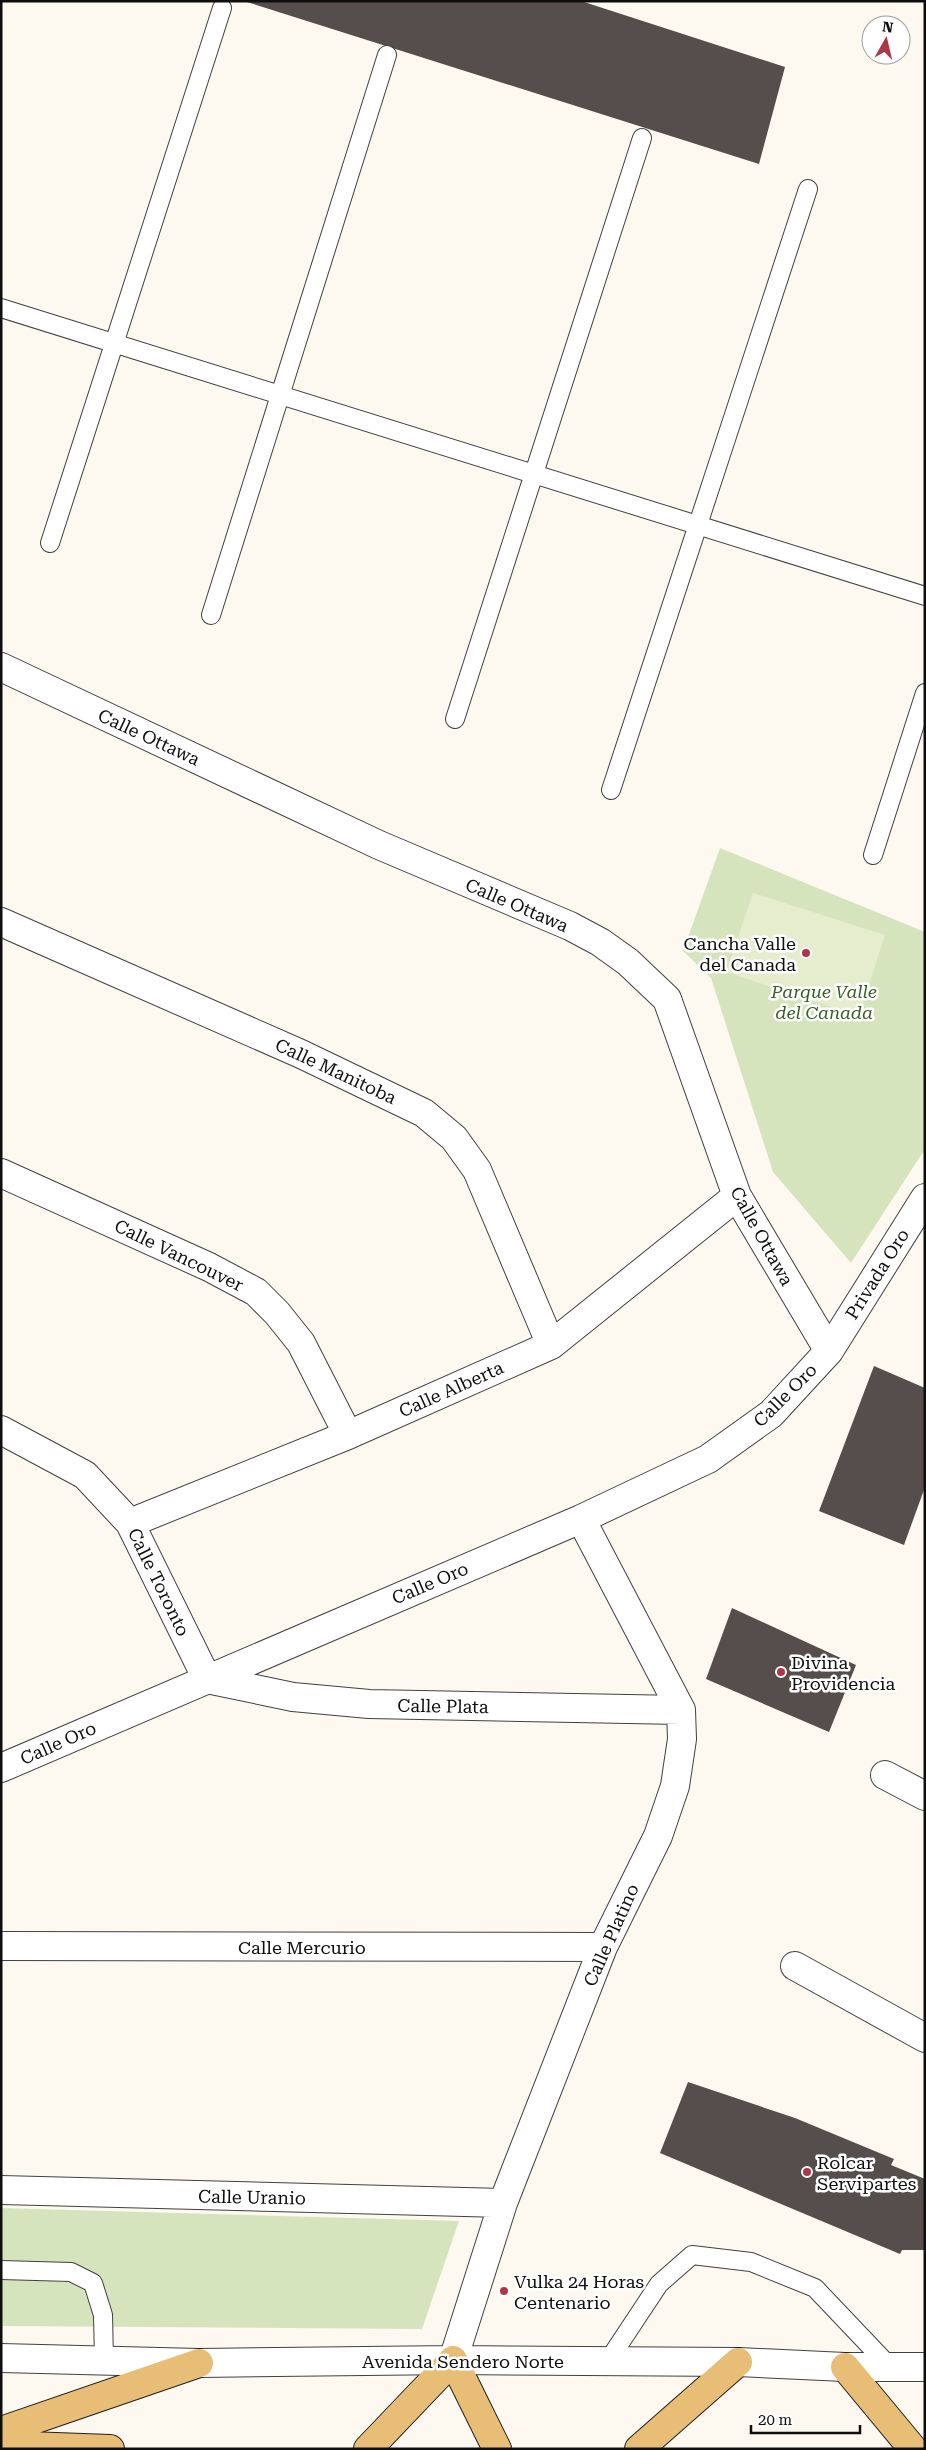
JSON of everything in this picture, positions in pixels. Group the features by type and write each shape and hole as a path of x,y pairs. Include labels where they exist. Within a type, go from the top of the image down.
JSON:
{"main road":[{"path":"368,2449 453,2360 497,2449"},
{"path":"638,2449 738,2362"},
{"path":"1,2431 199,2363"},
{"path":"845,2367 913,2449"},
{"path":"1,2445 110,2449"}],"street":[{"name":"Calle Ottawa","path":"1,667 379,845 570,926 600,942 628,962 667,998 737,1196 829,1351"},
{"name":"Calle Manitoba","path":"1,922 301,1054 424,1113 454,1138 477,1170 551,1345"},
{"name":"Calle Vancouver","path":"1,1173 209,1267 256,1292 277,1313 301,1343 348,1435"},
{"name":"Calle Alberta","path":"130,1523 348,1435 551,1345 737,1196"},
{"name":"Privada Oro","path":"829,1351 925,1198"},
{"name":"Calle Oro","path":"1,1768 581,1519 708,1459 771,1414 829,1351"},
{"name":"Calle Toronto","path":"1,1430 85,1475 130,1523 207,1678"},
{"name":"Calle Platino","path":"453,2360 504,2203 603,1947 658,1836 675,1786 682,1739 681,1710 581,1519"},
{"name":"Calle Plata","path":"207,1678 293,1697 369,1704 681,1710"},
{"path":"885,1775 925,1796"},
{"name":"Calle Mercurio","path":"1,1946 603,1947"},
{"path":"795,1966 925,2038"},
{"name":"Calle Uranio","path":"1,2190 504,2203"},
{"name":"Avenida Sendero Norte","path":"1,2358 199,2363 453,2360 738,2362 845,2367 925,2368"}],"lane":[{"path":"50,543 222,8"},
{"path":"211,615 387,55"},
{"path":"455,718 642,138"},
{"path":"611,790 808,190"},
{"path":"1,308 925,596"},
{"path":"873,855 925,693"},
{"path":"608,2361 659,2284 692,2255 751,2262 815,2288 890,2367"},
{"path":"1,2270 71,2272 93,2283 103,2315 104,2360"}],"green space":[{"name":"Parque Valle del Canada","path":"720,848 925,932 925,1149 851,1263 773,1172 711,978 683,951"},
{"name":"Cancha Valle del Canada","path":"753,893 885,935 859,1016 726,972"},
{"path":"1,2208 459,2221 422,2329 1,2326"}],"building":[{"path":"581,1 785,67 759,164 247,2"},
{"path":"874,1366 925,1388 925,1487 904,1545 819,1511"},
{"name":"Divina Providencia","path":"732,1608 856,1665 829,1732 706,1679"},
{"name":"Rolcar Servipartes","path":"688,2082 795,2118 894,2159 891,2165 925,2179 925,2250 902,2250 900,2254 660,2153"}],"place":[{"name":"Cancha Valle del Canada","path":"806,953"},
{"name":"Divina Providencia","path":"781,1672"},
{"name":"Rolcar Servipartes","path":"807,2172"},
{"name":"Vulka 24 Horas Centenario","path":"504,2291"}]}
